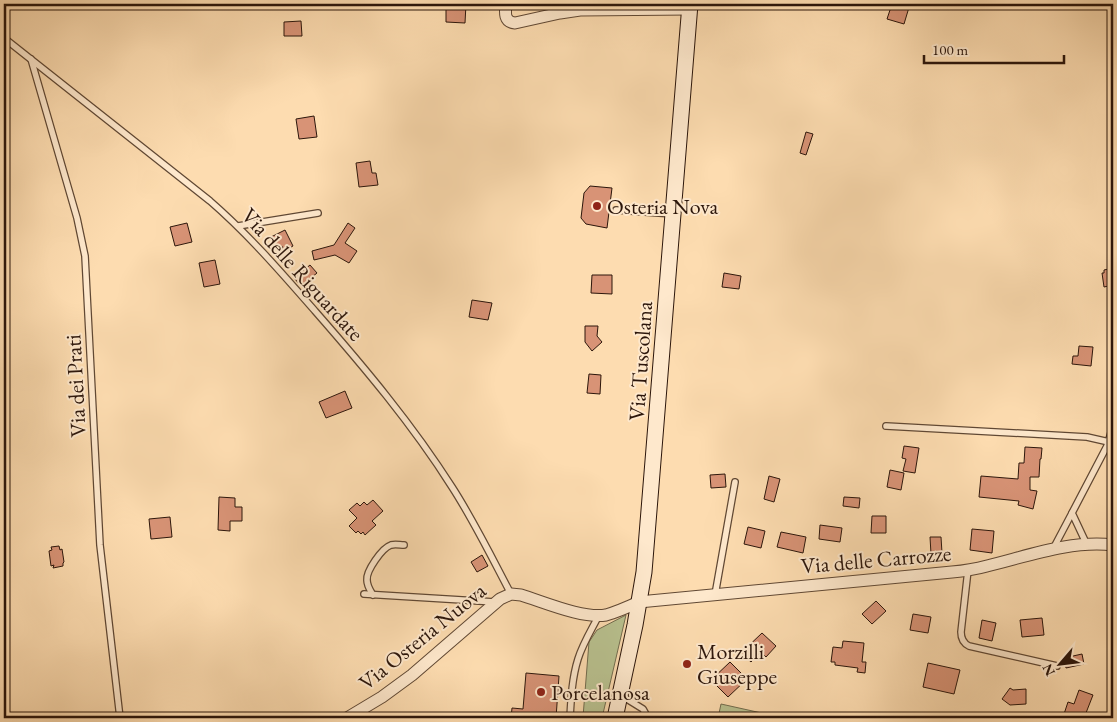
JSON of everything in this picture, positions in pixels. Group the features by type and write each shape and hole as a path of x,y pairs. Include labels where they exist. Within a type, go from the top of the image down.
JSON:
{"main road":[{"name":"Via Tuscolana","path":"615,718 644,572 690,7"}],"street":[{"path":"506,4 506,18 515,23 580,10 690,7"},
{"name":"Via delle Carrozze","path":"639,602 968,570 1053,550 1087,545 1113,545"},
{"name":"Via Osteria Nuova","path":"347,718 404,682 497,602 511,594 521,595 580,613 599,615 613,613 639,602"}],"lane":[{"name":"Via delle Riguardate","path":"4,38 201,194 238,226 269,258 356,358 424,445 468,512 511,594"},
{"name":"Via dei Prati","path":"31,59 77,218 85,256 100,545 120,718"},
{"path":"616,210 673,214"},
{"path":"238,226 318,213"},
{"path":"886,426 1086,437 1108,442"},
{"path":"1053,550 1108,442 1113,426"},
{"path":"715,595 735,482"},
{"path":"1072,513 1087,545"},
{"path":"373,595 369,589 367,578 371,567 386,548 404,545"},
{"path":"968,570 961,632 965,643 969,646 1057,666"},
{"path":"364,594 497,602"},
{"path":"570,718 577,664 585,642 599,615"},
{"path":"620,695 643,709 648,718"}],"green space":[{"path":"626,615 602,718 583,717 589,642 597,630"},
{"path":"721,704 775,716 782,718 718,718"}],"building":[{"path":"446,4 466,4 465,23 446,22"},
{"path":"892,4 910,4 904,24 887,19"},
{"path":"301,21 302,36 284,36 284,22"},
{"path":"314,116 317,137 299,139 296,119"},
{"path":"806,132 813,134 806,155 800,153"},
{"path":"370,161 372,173 376,173 378,185 359,187 356,163"},
{"path":"590,186 612,188 607,228 586,224 581,218 584,193"},
{"path":"187,223 192,242 175,246 170,227"},
{"path":"348,223 355,228 345,243 357,251 349,263 335,255 314,260 312,251 334,245"},
{"path":"285,230 293,246 284,251 282,246 277,249 271,237"},
{"path":"215,260 220,284 204,287 199,263"},
{"path":"310,265 317,273 301,286 294,278"},
{"path":"1113,268 1113,285 1104,287 1102,273 1104,273 1104,270"},
{"path":"724,273 741,276 739,289 722,287"},
{"path":"592,275 612,275 612,294 591,293"},
{"path":"472,300 492,303 488,320 469,317"},
{"path":"585,326 598,326 597,336 602,342 592,351 585,342"},
{"path":"1079,346 1093,347 1091,366 1072,364 1073,356 1078,356"},
{"path":"589,374 601,375 600,394 587,393"},
{"path":"345,391 352,408 326,418 319,402"},
{"path":"904,446 919,448 915,473 903,471 906,459 902,458"},
{"path":"1025,447 1042,448 1039,477 1030,477 1030,490 1037,491 1033,509 1018,505 1019,501 979,497 981,476 1018,479 1019,463 1024,463"},
{"path":"890,470 904,473 901,490 887,487"},
{"path":"725,474 726,487 711,488 710,475"},
{"path":"769,476 780,479 774,502 764,499"},
{"path":"219,497 235,498 235,507 242,507 242,521 230,521 230,531 218,530"},
{"path":"844,497 860,498 859,508 843,506"},
{"path":"373,500 383,511 372,521 376,525 365,535 363,532 361,534 358,531 356,533 349,526 357,518 349,510 357,503 360,506 364,502 367,505"},
{"path":"872,516 886,516 886,533 871,533"},
{"path":"170,517 172,537 151,539 149,519"},
{"path":"820,525 842,528 840,542 819,539"},
{"path":"748,527 765,531 761,548 744,544"},
{"path":"972,529 994,531 992,553 970,550"},
{"path":"781,532 806,537 803,553 777,547"},
{"path":"930,537 941,537 942,553 931,554"},
{"path":"59,546 60,550 62,549 63,566 53,568 54,565 51,566 49,551 52,550 51,547"},
{"path":"482,555 488,566 477,572 471,562"},
{"path":"876,601 886,611 872,624 862,614"},
{"path":"913,614 931,617 928,633 910,630"},
{"path":"1042,618 1044,635 1022,637 1020,620"},
{"path":"982,620 996,623 992,641 979,638"},
{"path":"762,633 776,646 766,657 761,652 751,662 741,653"},
{"path":"843,641 864,643 862,662 866,662 865,673 857,672 858,668 835,665 835,662 831,662 833,647 842,648"},
{"path":"1082,654 1084,664 1066,668 1064,658"},
{"path":"730,662 747,679 728,697 711,680"},
{"path":"928,663 960,670 954,694 923,687"},
{"name":"Porcelanosa","path":"526,673 559,676 556,718 511,718 512,708 523,709"},
{"path":"1010,688 1013,690 1026,689 1026,704 1010,705 1002,699"},
{"path":"1079,690 1093,695 1084,718 1074,718 1064,714 1068,702 1074,704"}],"place":[{"name":"Osteria Nova","path":"597,206"},
{"name":"Morzilli Giuseppe","path":"687,664"},
{"name":"Porcelanosa","path":"541,692"}]}
